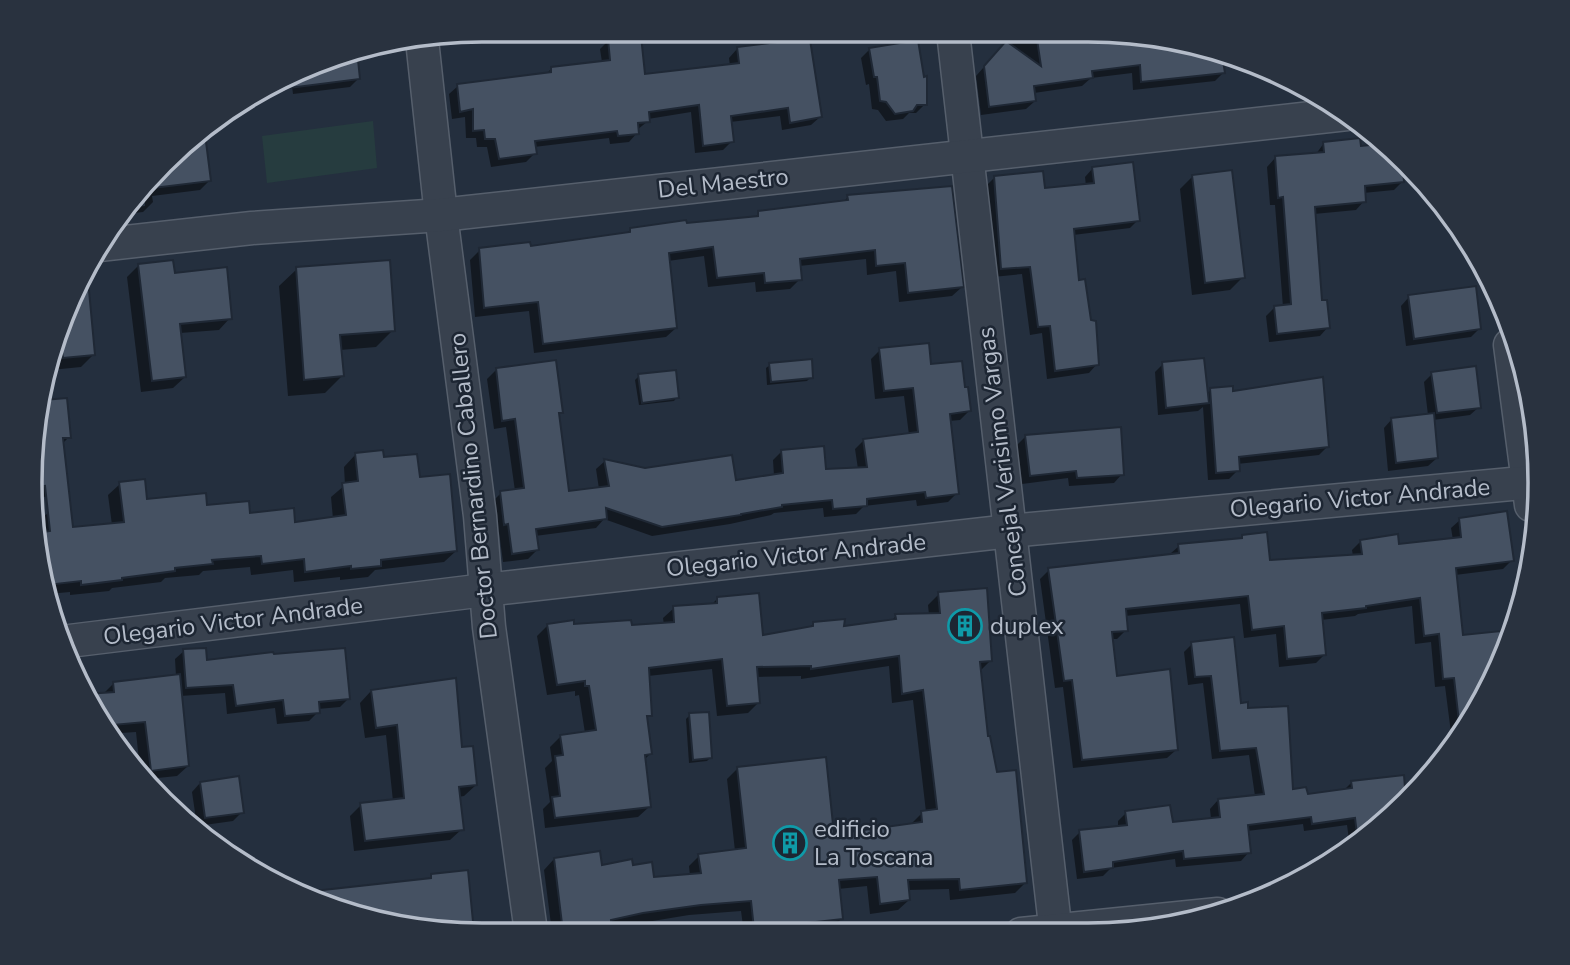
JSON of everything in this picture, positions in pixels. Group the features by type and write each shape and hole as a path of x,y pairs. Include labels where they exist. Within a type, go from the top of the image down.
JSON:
{"street":[{"name":"Concejal Verisimo Vargas","path":"954,42 1055,923"},
{"name":"Doctor Bernardino Caballero","path":"423,46 441,215 480,516 496,686 530,923"},
{"name":"Del Maestro","path":"113,244 252,229 441,215 1331,116"},
{"path":"1514,371 1527,465"},
{"name":"Olegario Victor Andrade","path":"72,641 485,590 1010,531 1528,490"}],"green space":[{"path":"373,121 377,168 267,183 262,136"}],"building":[{"path":"608,42 642,42 645,74 739,63 737,47 778,42 810,42 822,117 790,123 788,108 731,116 734,142 703,146 699,105 649,112 650,122 638,123 639,134 618,136 617,131 535,141 537,154 499,159 495,139 485,139 484,130 473,131 473,109 460,112 457,84 551,72 551,67 610,60"},
{"path":"918,42 924,77 927,76 927,105 917,105 913,111 895,114 886,102 880,101 869,48"},
{"path":"1005,42 1041,66 1037,42 1116,43 1173,50 1202,57 1223,63 1225,73 1141,82 1140,65 1092,71 1093,78 1034,86 1036,101 989,107 984,66"},
{"path":"358,60 360,79 285,88"},
{"path":"1360,138 1361,146 1371,145 1378,151 1404,176 1404,182 1365,186 1366,202 1315,207 1322,300 1327,300 1330,328 1277,334 1274,306 1291,304 1283,197 1278,198 1275,156 1324,152 1323,142"},
{"path":"206,140 211,181 155,188"},
{"path":"1133,162 1140,221 1074,229 1079,280 1085,279 1091,320 1096,321 1099,365 1055,371 1050,326 1038,327 1030,267 1001,269 994,176 1043,171 1045,188 1094,183 1092,167"},
{"path":"1232,170 1245,278 1205,283 1192,175"},
{"path":"952,186 964,287 908,293 905,263 876,266 875,250 800,259 802,280 765,283 764,273 717,278 713,247 669,253 677,328 543,344 538,302 484,308 479,248 530,242 531,246 630,232 630,228 686,220 687,223 758,216 758,211 848,200 847,195"},
{"path":"173,260 175,273 227,267 232,319 180,324 186,377 152,381 138,264"},
{"path":"390,260 395,331 340,335 344,376 304,380 296,267"},
{"path":"89,285 95,355 63,358 62,352"},
{"path":"1476,286 1481,329 1414,339 1408,295"},
{"path":"929,343 931,364 962,361 965,387 968,387 971,411 950,414 959,494 926,498 925,492 867,499 867,506 833,509 832,500 782,505 741,515 662,527 606,508 607,519 536,529 539,550 512,554 508,524 504,525 500,491 524,488 515,419 502,421 496,368 556,360 563,413 559,413 569,491 609,486 604,459 645,468 732,455 736,480 783,473 781,450 824,446 826,469 867,467 863,439 918,432 913,388 884,391 879,348"},
{"path":"1204,358 1209,403 1166,408 1162,362"},
{"path":"812,359 813,378 771,382 769,363"},
{"path":"1476,366 1481,408 1437,413 1431,372"},
{"path":"676,370 679,398 642,403 638,374"},
{"path":"1323,377 1329,447 1239,457 1240,471 1216,473 1210,388 1233,386 1233,391"},
{"path":"67,398 71,438 63,438 73,527 124,522 119,482 145,479 147,499 206,493 207,505 249,501 250,513 294,508 295,522 346,515 342,483 358,481 355,453 383,450 384,457 417,454 420,477 450,474 457,551 381,560 381,566 351,569 351,566 305,572 304,559 262,564 261,556 212,560 213,564 175,568 175,571 122,580 81,585 81,581 54,584 46,540 45,532 50,531 45,486 42,486 42,482 50,399"},
{"path":"1434,413 1438,458 1396,463 1391,418"},
{"path":"1121,427 1124,475 1077,478 1076,471 1030,476 1025,435"},
{"path":"1507,511 1514,561 1456,568 1463,635 1501,631 1501,633 1483,677 1459,719 1454,678 1443,679 1439,634 1424,636 1420,598 1322,613 1326,655 1287,659 1284,626 1252,630 1248,596 1126,609 1128,631 1112,632 1117,676 1170,669 1178,750 1082,760 1072,680 1064,681 1048,568 1179,553 1178,544 1242,538 1242,535 1267,532 1270,560 1362,554 1360,540 1398,534 1399,544 1461,537 1459,518"},
{"path":"987,588 992,661 980,662 988,736 997,772 1016,770 1027,883 960,890 959,879 908,880 910,900 880,904 877,877 839,880 843,919 807,923 753,923 751,901 643,913 611,920 611,923 562,923 554,858 600,851 602,865 632,859 633,865 652,862 654,877 701,873 698,854 746,848 737,767 826,757 834,834 922,822 921,811 937,809 923,690 902,694 899,656 811,669 811,666 757,667 760,703 727,706 722,659 649,668 652,716 647,716 652,754 645,755 651,807 555,818 552,797 560,796 555,756 563,755 560,735 596,730 589,686 585,686 585,681 557,685 547,624 574,620 574,624 631,620 632,625 674,622 673,606 717,603 717,597 759,593 763,635 813,626 813,622 845,619 844,626 896,619 895,614 940,613 938,592"},
{"path":"1234,637 1241,703 1248,702 1248,708 1288,706 1293,789 1306,787 1308,794 1352,788 1351,781 1404,775 1405,788 1357,831 1355,818 1312,824 1311,817 1248,825 1251,853 1184,859 1183,851 1113,862 1113,868 1084,872 1079,830 1127,825 1125,811 1170,805 1173,822 1220,817 1218,799 1264,794 1256,748 1220,751 1211,676 1195,677 1191,642"},
{"path":"206,648 207,660 273,652 345,648 350,699 319,702 320,713 285,716 283,700 236,706 233,685 186,688 183,649"},
{"path":"180,674 189,766 151,771 145,722 115,725 96,693 114,692 113,682"},
{"path":"456,678 462,747 473,746 477,785 459,787 464,830 365,841 360,803 404,798 397,725 376,728 371,690"},
{"path":"709,712 712,758 693,760 689,713"},
{"path":"239,776 244,813 205,818 200,782"},
{"path":"468,870 473,923 397,915 341,900 318,891 431,878 431,874"}],"place":[{"name":"duplex","path":"965,626"},
{"name":"edificio La Toscana","path":"790,843"}]}
